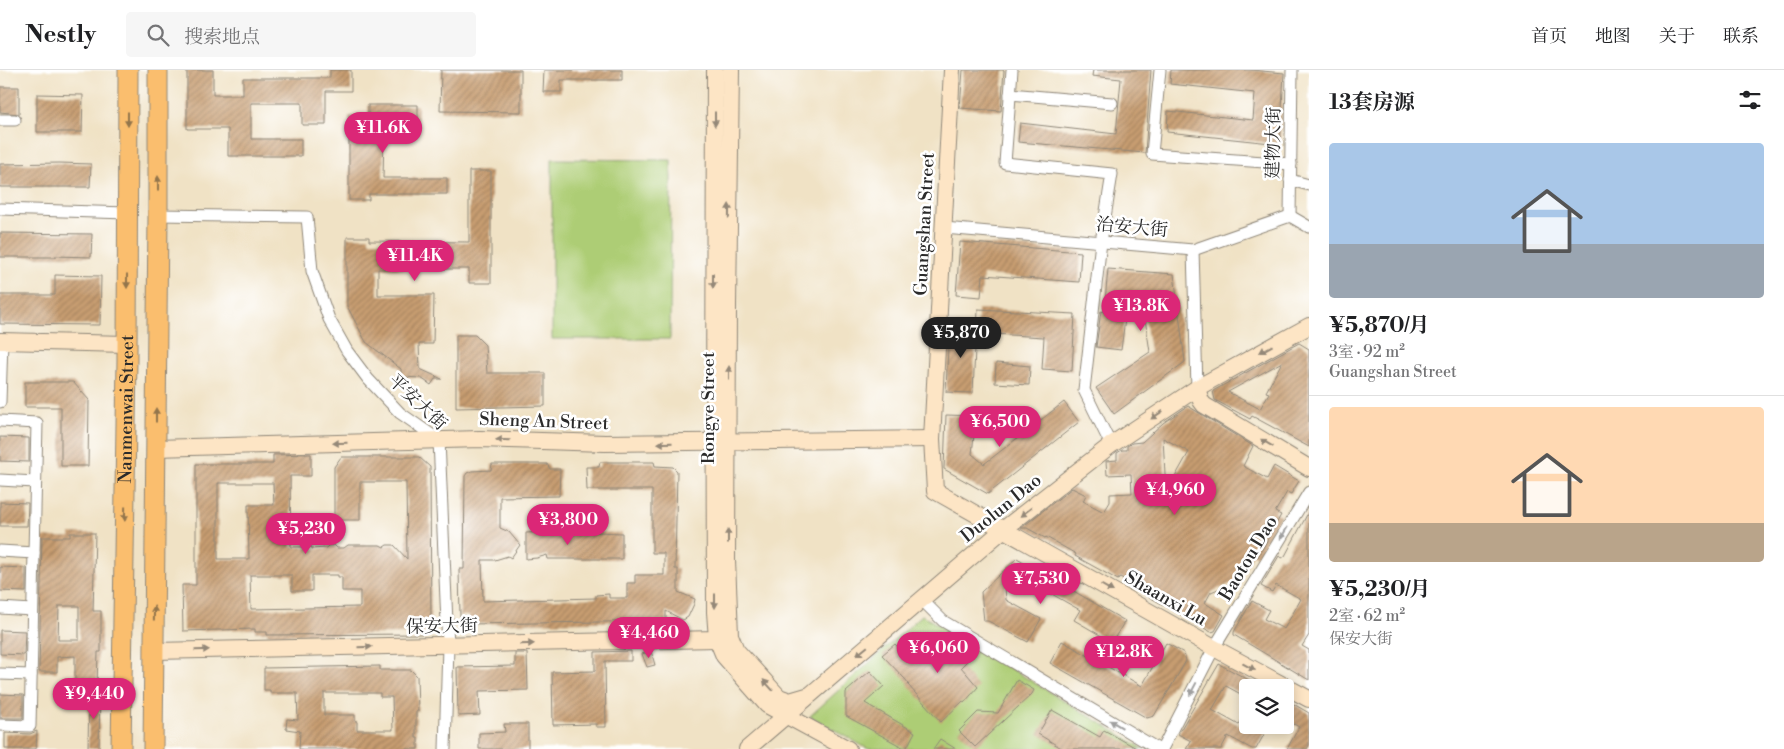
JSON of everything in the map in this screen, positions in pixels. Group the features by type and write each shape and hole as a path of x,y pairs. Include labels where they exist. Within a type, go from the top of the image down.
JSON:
{"main road":[{"name":"Nanmenwai Street","path":"121,749 127,344 128,70"},
{"name":"Nanmenwai Street","path":"153,749 158,70"}],"street":[{"name":"Rongye Street","path":"715,70 721,442 728,560 724,656 767,705 848,749"},
{"name":"Rongye Street","path":"721,442 728,306 731,70"},
{"name":"Guangshan Street","path":"952,70 932,439 935,491 1004,529"},
{"path":"1012,70 1005,163 1112,174 1101,242 1084,390 1111,445"},
{"path":"1160,70 1152,154 1291,164"},
{"name":"建物大街","path":"1290,216 1292,70"},
{"path":"1010,94 1112,103"},
{"path":"0,120 15,120"},
{"path":"1290,180 1309,185"},
{"path":"0,209 127,213"},
{"name":"平安大街","path":"158,215 307,217 312,271 329,319 347,351 368,378 400,413 439,440 448,646 445,749"},
{"path":"1290,216 1309,227"},
{"name":"治安大街","path":"944,228 1193,250 1290,216"},
{"path":"1193,250 1197,388 1201,401 1204,405 1309,468"},
{"name":"Duolun Dao","path":"747,749 1004,529 1111,445 1197,388 1309,326"},
{"path":"0,402 1,341 127,344"},
{"path":"0,421 37,423 30,726 0,725"},
{"name":"Sheng An Street","path":"156,448 480,439 605,443 932,439"},
{"path":"0,480 35,482"},
{"name":"Baotou Dao","path":"1162,749 1214,648 1309,492"},
{"name":"Shaanxi Lu","path":"1004,529 1214,648 1309,699"},
{"path":"0,551 34,553"},
{"path":"922,600 943,621 1158,749"},
{"path":"0,608 32,610"},
{"name":"Rongye Street","path":"724,637 779,697 790,701 809,696"},
{"name":"保安大街","path":"154,651 448,646 724,637"},
{"path":"0,674 31,675"}],"green space":[{"path":"552,159 671,160 670,339 552,339"},
{"path":"922,615 1144,749 868,749 810,716"}],"building":[{"path":"187,70 213,70 213,95 243,95 243,78 330,78 330,70 351,70 351,91 326,91 326,125 302,125 302,103 251,103 251,139 301,139 301,156 228,156 228,129 187,129"},
{"path":"441,70 521,70 521,112 440,111"},
{"path":"544,70 622,70 622,80 561,80 561,92 543,92"},
{"path":"963,70 1004,70 1001,111 960,108"},
{"path":"1093,70 1151,70 1145,153 1018,142 1020,123 1116,134 1121,79 1092,76"},
{"path":"1171,70 1251,70 1284,73 1280,144 1167,132 1168,111 1253,120 1255,93 1170,84"},
{"path":"0,87 19,87 19,114 0,112"},
{"path":"37,94 83,95 82,132 37,132"},
{"path":"368,105 418,105 418,133 384,133 383,178 447,178 447,194 369,194 369,200 349,200 349,116 368,116"},
{"path":"0,164 91,164 90,187 0,187"},
{"path":"469,171 491,171 491,283 469,283 469,269 378,269 378,295 434,295 433,344 419,344 420,369 442,379 435,379 431,385 421,378 401,377 401,369 366,342 347,306 347,237 369,237 369,241 469,242"},
{"path":"0,233 92,234 91,257 0,257"},
{"path":"960,242 1081,252 1079,282 983,275 981,297 956,295"},
{"path":"1108,269 1174,274 1185,362 1114,414 1096,388 1150,352 1143,305 1127,303 1121,350 1096,347 1101,311 1104,312"},
{"path":"55,275 101,276 100,325 0,324 0,295 55,295"},
{"path":"978,309 1075,314 1072,371 1042,369 1044,337 977,333"},
{"path":"949,324 976,326 973,393 946,392"},
{"path":"456,335 475,335 485,345 487,373 545,373 545,406 456,408"},
{"path":"1299,343 1309,349 1309,447 1252,416 1250,419 1215,400 1213,391","holes":["1282,362 1266,392 1269,393 1260,409 1228,392"]},
{"path":"996,363 1030,366 1029,385 995,383"},
{"path":"25,382 73,382 89,400 88,466 61,466 61,407 25,407"},
{"path":"1064,402 1079,422 988,494 944,469 946,415 976,416 972,454 984,464"},
{"path":"1188,406 1253,446 1243,466 1267,479 1274,466 1299,481 1291,494 1287,492 1275,512 1281,515 1258,557 1253,554 1238,581 1211,592 1205,603 1224,615 1215,631 1211,632 1144,594 1145,591 1120,577 1118,580 1046,537 1027,528 1021,528 1072,488 1086,495 1083,501 1104,512 1110,502 1110,494 1132,493 1131,474 1107,475 1106,461 1117,460 1117,453 1127,450 1127,446 1132,443 1142,442 1163,423","holes":["1163,438 1189,452 1166,493"]},
{"path":"0,437 29,438 29,462 0,461"},
{"path":"311,454 311,476 290,476 291,547 312,547 312,549 326,548 329,545 344,548 348,545 380,545 384,547 394,545 407,559 406,482 360,482 360,520 334,520 334,467 341,457 419,457 430,467 431,626 423,634 267,635 267,632 255,632 255,629 183,631 182,585 196,585 196,464 273,464 273,455","holes":["218,483 273,483 274,505 248,505 249,559 218,559","250,575 292,575 292,591 312,591 312,575 338,575 338,577 342,577 342,591 360,591 360,607 251,609"]},
{"path":"600,462 654,462 655,466 673,467 677,471 675,569 678,569 678,592 695,599 688,617 683,620 666,611 666,621 469,624 469,616 460,616 459,569 464,569 465,476 472,471 491,470 492,464 547,464 550,469 560,469 559,496 500,497 500,528 509,532 520,545 511,558 508,556 495,560 482,560 483,601 596,598 596,595 609,594 609,598 627,598 627,583 635,583 635,575 664,575 664,553 652,553 652,490 587,490 586,467 599,467"},
{"path":"0,502 28,503 27,526 0,526"},
{"path":"1309,511 1309,635 1302,646 1309,650 1309,680 1234,635 1234,632 1252,601 1269,610 1264,619 1284,629 1301,599 1276,585 1272,592 1261,586 1279,556 1282,558 1285,556"},
{"path":"566,531 622,533 622,559 548,559 547,555 526,559 526,533"},
{"path":"70,533 95,533 93,611 101,611 101,652 98,652 97,687 75,687 75,656 57,657 57,672 39,672 42,537 70,537","holes":["59,606 79,606 79,640 58,640"]},
{"path":"1017,558 1125,621 1112,642 1074,620 1080,610 1018,575 1005,587 1006,600 1041,619 1028,642 988,621 984,621 981,592"},
{"path":"0,567 26,568 26,592 0,591"},
{"path":"0,630 25,631 24,655 0,654"},
{"path":"947,632 967,644 975,653 961,667 978,687 964,703 963,701 941,722 882,655 895,644 914,664"},
{"path":"1062,641 1142,686 1166,643 1184,653 1186,661 1154,716 1147,718 1050,663"},
{"path":"631,651 631,661 605,661 606,727 596,727 596,724 553,725 552,672 595,671 595,652"},
{"path":"651,651 655,665 647,667 642,654"},
{"path":"515,653 527,653 528,690 479,691 480,715 458,716 457,667 515,666"},
{"path":"1219,664 1247,679 1239,679 1239,693 1226,686 1212,710 1239,725 1239,734 1264,734 1256,749 1252,749 1228,736 1221,749 1186,749 1191,741 1178,734"},
{"path":"380,666 380,670 411,670 417,676 418,711 416,711 416,738 418,738 418,749 299,749 300,731 286,729 287,719 298,720 297,693 270,693 270,690 264,690 264,668","holes":["324,693 380,693 380,697 392,697 393,730 357,730 355,715 324,715"]},
{"path":"870,671 884,686 865,703 915,732 906,749 846,716 846,692"},
{"path":"1017,680 1034,690 1032,694 975,747 959,731 978,712 998,713"},
{"path":"89,690 100,691 99,749 88,749"},
{"path":"0,694 23,695 23,718 0,718"},
{"path":"1294,704 1309,713 1309,745 1307,749 1287,749 1299,727 1294,724"},
{"path":"1052,710 1100,737 1104,730 1138,749 1063,749 1038,734"},
{"path":"504,724 528,724 528,749 479,749 479,733 505,732"},
{"path":"37,731 36,749 5,749 5,733 30,734"},
{"path":"940,739 956,749 933,749"}]}
